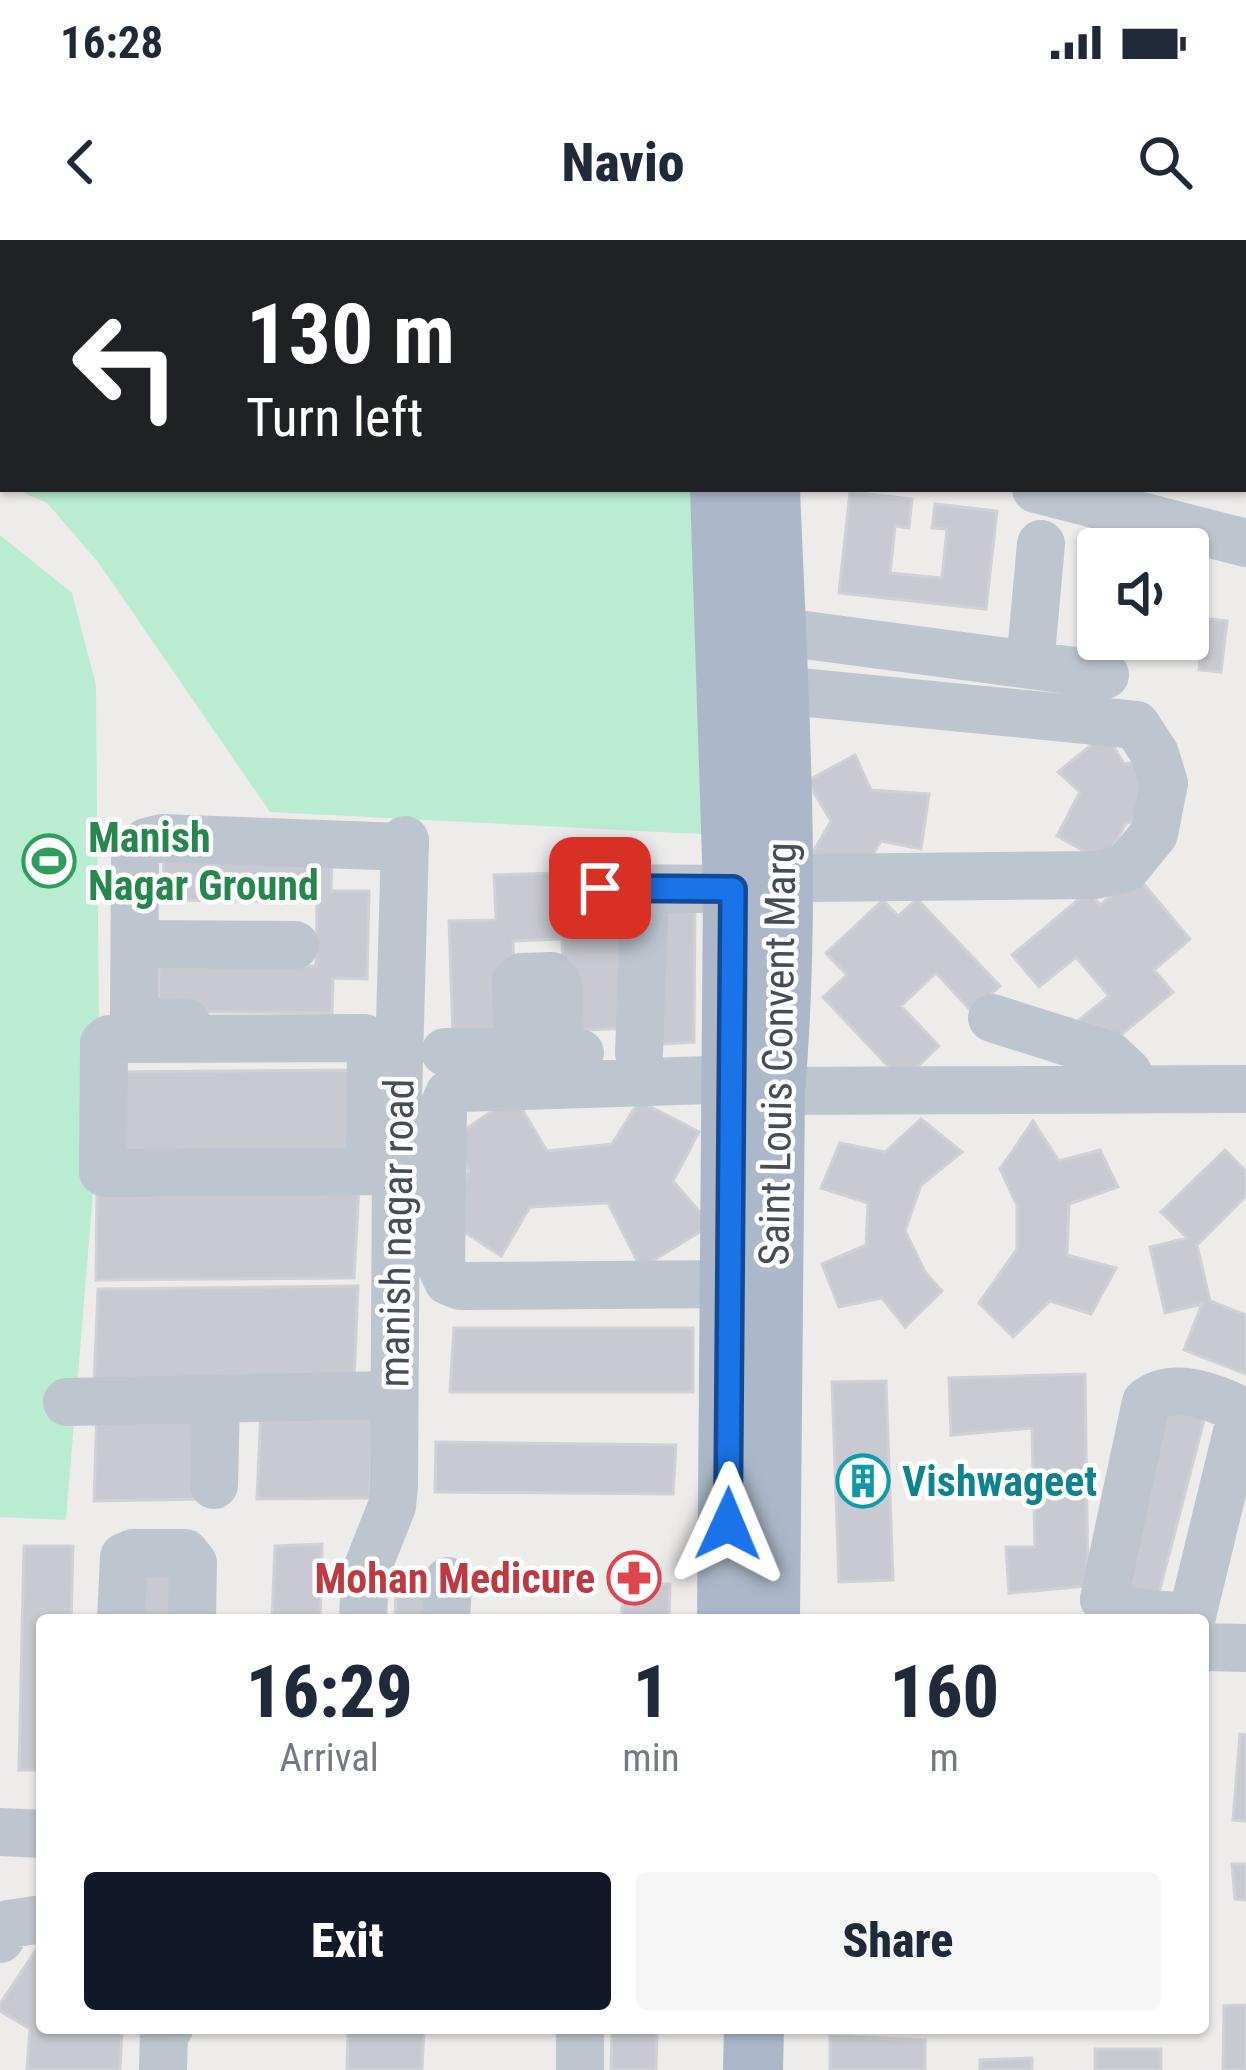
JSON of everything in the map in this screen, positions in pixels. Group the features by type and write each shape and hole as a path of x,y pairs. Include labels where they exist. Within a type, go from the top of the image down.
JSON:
{"main road":[{"name":"Saint Louis Convent Marg","path":"720,492 757,882"},
{"name":"Saint Louis Convent Marg","path":"727,1614 730,1284 757,882 779,689 770,492"},
{"name":"Saint Louis Convent Marg","path":"745,1078 770,1614"},
{"path":"714,2070 715,2034"},
{"path":"753,2070 754,2034"}],"street":[{"path":"1048,492 1246,543"},
{"path":"1030,665 1041,544"},
{"path":"776,631 1105,675"},
{"path":"638,1053 622,889 811,878 1096,875 1126,868 1154,834 1164,783 1155,754 1136,725 779,689"},
{"name":"manish nagar road","path":"135,944 134,854 154,839 405,844 400,1021 383,1171 394,1395 392,1506 365,1574 363,1614"},
{"path":"295,945 135,944 134,1013 143,1023 400,1021"},
{"path":"992,1018 1109,1055 1128,1073 1127,1089"},
{"path":"364,1038 371,1047 383,1171 104,1172 104,1043 109,1039 364,1038"},
{"path":"445,1052 638,1053 745,1078"},
{"path":"730,1284 461,1286 448,1281 441,1266 443,1108 454,1090 745,1078 1246,1089"},
{"path":"1142,1614 1104,1599 1146,1402 1156,1394 1210,1394 1245,1414 1198,1614"},
{"path":"68,1402 394,1395"},
{"path":"214,1485 216,1399"},
{"path":"121,1614 124,1557 133,1553 185,1553 193,1563 191,1614"},
{"path":"1209,1633 1246,1648"},
{"path":"0,1832 36,1834"},
{"path":"0,1939 10,1924 36,1920"},
{"path":"163,2070 164,2034"},
{"path":"580,2034 580,2070"}],"green space":[{"path":"22,492 728,492 738,836 270,812 98,562 47,503"},
{"name":"Manish Nagar Ground","path":"0,535 72,593 96,685 99,1037 95,1169 66,1520 0,1517"}],"building":[{"path":"850,492 912,499 909,528 895,526 890,573 942,578 947,529 932,528 935,504 997,511 986,609 839,593"},
{"path":"1209,619 1227,621 1221,672 1199,670 1200,660 1209,660"},
{"path":"1106,733 1124,764 1172,757 1178,817 1126,823 1105,863 1057,836 1080,792 1058,772"},
{"path":"855,755 871,790 929,794 921,849 881,841 852,889 813,852 831,821 807,781"},
{"path":"164,852 332,855 331,891 369,891 367,979 333,978 332,1013 158,1011 159,964 316,966 317,902 163,900"},
{"path":"590,872 592,927 629,926 632,1028 565,1031 562,939 513,941 517,1035 453,1037 449,921 496,920 494,875"},
{"path":"1136,875 1190,939 1154,970 1173,992 1104,1049 1079,1020 1109,996 1076,957 1039,987 1012,955 1089,891 1100,905"},
{"path":"695,894 694,1042 649,1045 652,897"},
{"path":"917,899 1000,986 972,1012 936,973 901,1006 939,1046 902,1081 823,997 847,975 826,953 883,900 898,916"},
{"path":"365,1070 365,1161 107,1163 106,1072"},
{"path":"514,1096 547,1151 612,1144 639,1101 699,1132 673,1181 711,1225 641,1268 608,1203 530,1207 501,1256 443,1218 469,1171 454,1137"},
{"path":"921,1119 962,1152 921,1185 905,1231 925,1272 942,1291 905,1327 882,1298 839,1307 822,1264 866,1245 868,1203 821,1188 840,1143 885,1152"},
{"path":"1033,1121 1059,1161 1100,1150 1118,1187 1069,1204 1067,1255 1116,1268 1091,1314 1050,1301 1013,1337 979,1303 1017,1249 1017,1205 1000,1169"},
{"path":"1225,1150 1246,1171 1246,1196 1197,1245 1210,1301 1246,1315 1246,1374 1184,1350 1202,1304 1165,1313 1150,1247 1187,1238 1161,1212"},
{"path":"97,1187 359,1187 354,1278 96,1280"},
{"path":"358,1286 354,1383 94,1385 98,1289"},
{"path":"454,1328 693,1328 693,1392 450,1392"},
{"path":"1085,1374 1088,1586 1009,1593 1006,1547 1035,1547 1032,1428 951,1435 949,1378"},
{"name":"Vishwageet","path":"886,1381 893,1580 839,1582 832,1382"},
{"path":"1157,1400 1207,1409 1155,1608 1112,1592"},
{"path":"205,1405 204,1499 94,1501 97,1406"},
{"path":"261,1408 372,1410 370,1498 257,1499"},
{"path":"436,1442 676,1445 673,1494 435,1492"},
{"path":"322,1544 320,1614 272,1614 275,1546"},
{"path":"24,1546 73,1546 71,1614 36,1614 36,1770 19,1770"},
{"path":"136,1571 181,1572 180,1614 134,1614"},
{"path":"633,1583 670,1584 669,1614 622,1614 622,1606 632,1606"},
{"path":"396,1585 440,1587 439,1614 395,1614"},
{"path":"1240,1734 1246,1735 1246,1821 1233,1820"},
{"path":"1232,1864 1246,1864 1246,1900 1235,1899"},
{"path":"36,1950 36,2034 122,2034 120,2070 27,2070 30,2029 0,2011"},
{"path":"1246,2005 1246,2070 1223,2070 1224,2006"},
{"path":"348,2034 424,2034 422,2070 347,2070"},
{"path":"612,2034 657,2034 656,2070 611,2070"},
{"path":"830,2036 925,2040 925,2070 830,2070"},
{"path":"1095,2049 1161,2049 1161,2070 1095,2070"},
{"path":"1032,2058 1032,2070 980,2070 980,2060"}],"place":[{"name":"Manish Nagar Ground","path":"49,861"},
{"name":"Vishwageet","path":"863,1481"},
{"name":"Mohan Medicure","path":"634,1578"}],"route":[{"path":"600,888 733,889 728,1524"}]}
